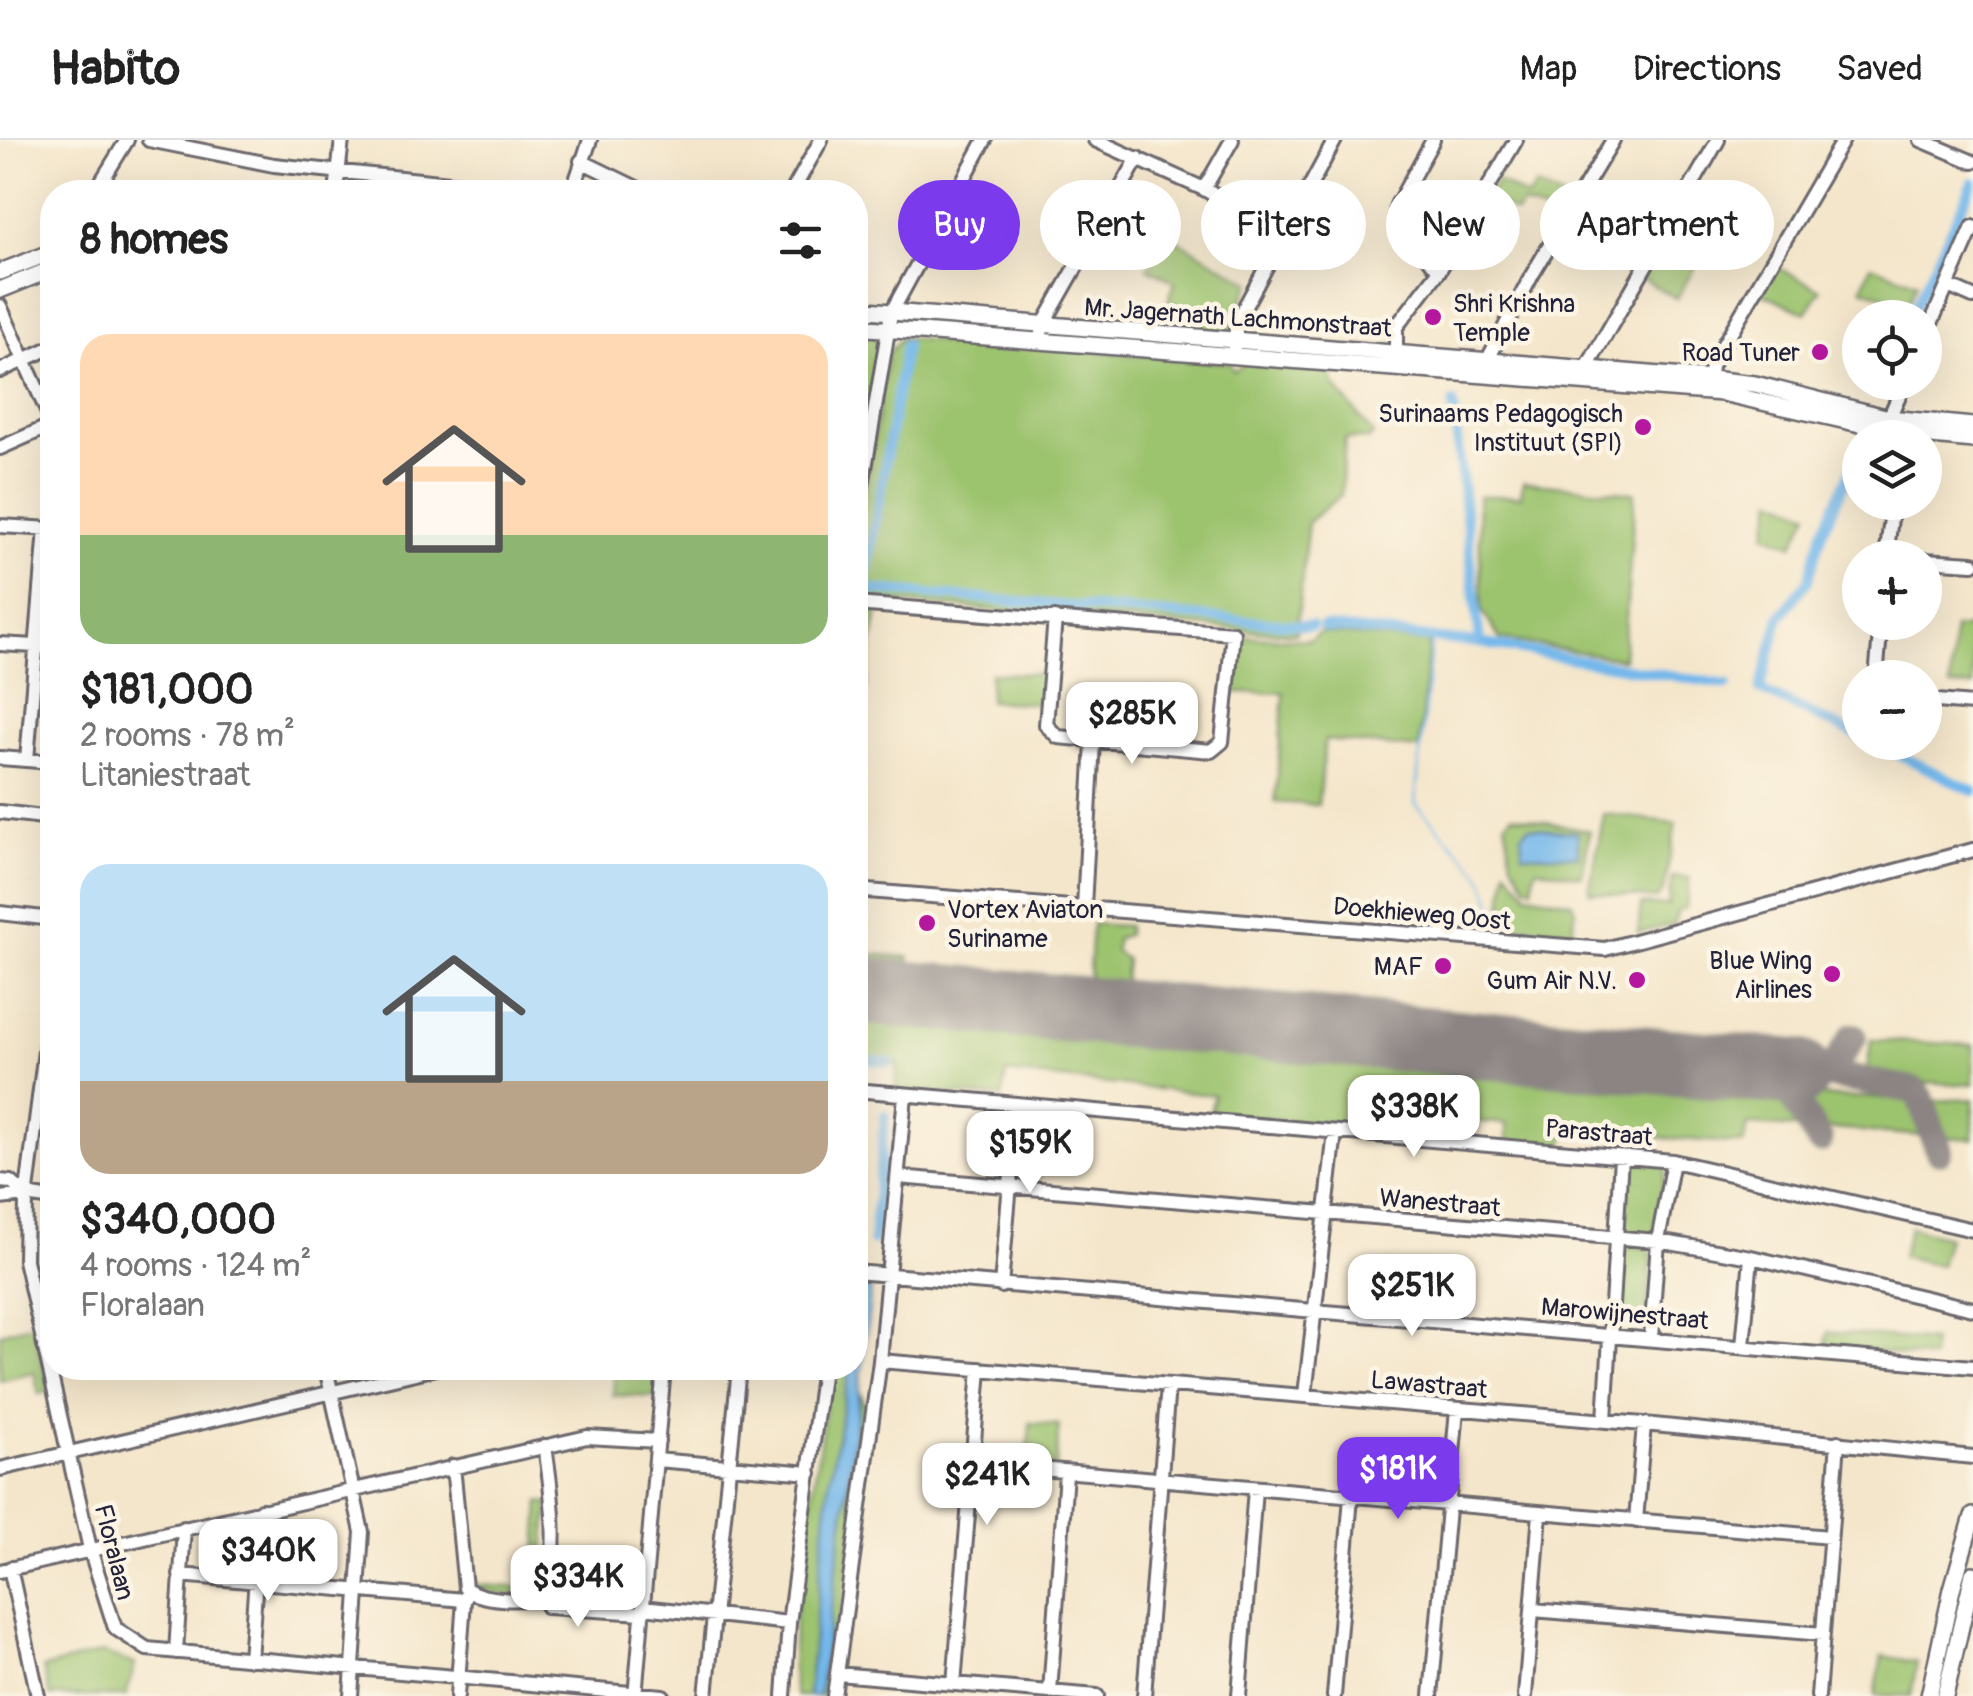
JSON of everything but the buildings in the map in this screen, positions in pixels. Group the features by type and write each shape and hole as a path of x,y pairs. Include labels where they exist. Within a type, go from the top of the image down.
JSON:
{"main road":[{"path":"0,272 40,257"},
{"path":"0,290 40,274"},
{"name":"Mr. Jagernath Lachmonstraat","path":"868,314 889,321 1041,334 1709,385 1755,384 1889,418 1973,426"},
{"name":"Mr. Jagernath Lachmonstraat","path":"868,324 889,321"},
{"name":"Mr. Jagernath Lachmonstraat","path":"1396,361 1487,361 1585,376"},
{"name":"Mr. Jagernath Lachmonstraat","path":"1709,385 1845,420"},
{"name":"Mr. Jagernath Lachmonstraat","path":"1942,438 1973,440"},
{"path":"1929,1696 1952,1589 1973,1516"},
{"path":"1945,1696 1973,1574"}],"street":[{"path":"102,180 126,140"},
{"path":"149,140 274,165 434,180"},
{"path":"337,180 342,140"},
{"path":"575,180 590,140"},
{"path":"799,180 821,140"},
{"path":"868,449 889,321 985,140"},
{"path":"1096,140 1201,187"},
{"path":"1209,180 1232,140"},
{"path":"1312,180 1335,140"},
{"path":"1433,140 1397,204 1396,217 1440,272"},
{"path":"1396,361 1396,327 1440,272 1516,140"},
{"path":"1487,361 1532,275 1613,140"},
{"path":"1585,376 1718,140"},
{"path":"1709,385 1711,366 1843,140"},
{"path":"1921,140 1973,162"},
{"path":"1041,334 1138,158"},
{"path":"581,161 621,180"},
{"path":"1942,300 1973,228"},
{"path":"1234,348 1236,321 1263,270"},
{"path":"1948,286 1973,296"},
{"path":"0,306 40,398"},
{"path":"0,370 40,352"},
{"path":"1889,418 1897,400"},
{"path":"0,448 40,430"},
{"path":"0,526 40,528"},
{"path":"1942,561 1973,563"},
{"path":"27,760 40,599"},
{"path":"868,605 1055,618 1233,632 1218,748 1211,751 1058,738 1046,725 1055,618"},
{"path":"0,644 40,646"},
{"path":"1942,701 1973,704"},
{"path":"1084,908 1093,742"},
{"path":"0,758 40,761"},
{"path":"0,812 40,817"},
{"name":"Doekhieweg Oost","path":"868,891 1605,950 1973,850"},
{"path":"0,914 40,917"},
{"name":"Parastraat","path":"868,1091 1674,1161 1973,1230"},
{"path":"834,1696 880,1361 905,1095"},
{"name":"Floralaan","path":"40,1096 26,1195 25,1260 40,1328"},
{"path":"1002,1286 1017,1104"},
{"path":"1305,1395 1335,1132"},
{"path":"1605,1420 1620,1157"},
{"path":"1651,1338 1658,1242 1674,1161"},
{"name":"Wanestraat","path":"898,1177 1658,1242 1751,1257 1973,1309"},
{"path":"0,1181 11,1182 26,1195"},
{"path":"0,1198 40,1197"},
{"path":"1743,1346 1751,1257"},
{"name":"Marowijnestraat","path":"868,1273 1973,1367"},
{"name":"Lawastraat","path":"880,1361 1605,1420 1973,1456"},
{"path":"954,1684 980,1369"},
{"name":"Floralaan","path":"52,1380 90,1549 114,1628 147,1648 663,1696"},
{"path":"328,1380 354,1488 363,1548 351,1696"},
{"path":"0,1469 384,1380"},
{"path":"636,1695 663,1380"},
{"path":"706,1696 738,1380"},
{"path":"784,1696 789,1622 822,1380"},
{"path":"1144,1696 1168,1384"},
{"path":"1431,1696 1457,1409"},
{"path":"1636,1521 1644,1424"},
{"path":"38,1696 5,1570 588,1437 658,1441"},
{"path":"1818,1696 1838,1442"},
{"path":"540,1596 550,1570 553,1502 546,1446"},
{"path":"656,1460 810,1473"},
{"path":"971,1464 1830,1537"},
{"path":"453,1466 460,1570 466,1596 457,1696"},
{"path":"1050,1692 1066,1473"},
{"path":"1239,1696 1255,1490"},
{"path":"1334,1696 1351,1497"},
{"path":"250,1659 260,1510"},
{"path":"1524,1696 1540,1512"},
{"path":"176,1652 184,1528"},
{"path":"180,1575 359,1593 526,1600 540,1596"},
{"path":"540,1596 548,1607 712,1612 789,1622"},
{"path":"1533,1610 1823,1634"},
{"path":"837,1674 1097,1696"}],"green space":[{"path":"1536,186 1540,188 1540,212 1522,204 1520,207 1520,194 1528,198"},
{"path":"1181,242 1201,254 1201,270 1230,270 1251,282 1227,334 1158,331 1175,282 1152,270 1181,270"},
{"path":"1871,265 1917,283 1909,300 1894,300 1862,288"},
{"path":"1774,266 1821,290 1806,313 1757,291"},
{"path":"1645,270 1693,270 1677,299 1641,278"},
{"path":"868,335 874,336 879,345 868,416"},
{"path":"901,338 984,344 981,350 994,351 995,342 1230,363 1234,371 1245,363 1332,370 1334,385 1373,434 1370,439 1345,439 1341,495 1308,522 1296,634 868,600 868,474 888,353"},
{"path":"1523,482 1635,493 1623,659 1500,639 1482,611 1478,496 1521,496"},
{"path":"1774,498 1809,513 1793,545 1766,534"},
{"path":"868,609 878,610 868,674"},
{"path":"1954,628 1973,629 1973,687 1950,686"},
{"path":"1321,632 1429,642 1419,749 1325,740 1318,805 1275,802 1284,693 1232,692 1237,636 1309,640"},
{"path":"990,673 1045,674 1043,704 989,701"},
{"path":"1604,814 1676,823 1664,890 1657,899 1589,892"},
{"path":"1512,815 1590,831 1582,876 1536,868 1532,888 1526,885 1512,862 1505,823"},
{"path":"1507,869 1528,894 1572,902 1576,910 1572,931 1501,924"},
{"path":"1672,877 1690,878 1686,907 1677,912 1675,924 1638,933 1641,904 1668,906"},
{"path":"1092,924 1128,926 1127,935 1117,938 1115,951 1126,959 1123,995 1088,992"},
{"path":"868,954 909,957 906,979 868,975"},
{"path":"868,1018 1794,1102 1801,1128 1748,1125 1743,1144 1566,1130 1563,1147 1507,1141 1507,1124 1431,1117 1431,1121 1447,1121 1447,1132 1419,1132 1418,1124 1417,1134 1210,1113 1214,1095 1006,1073 1002,1098 895,1090 897,1063 868,1060"},
{"path":"1871,1040 1973,1045 1973,1085 1866,1079"},
{"path":"1806,1096 1909,1099 1926,1136 1820,1128"},
{"path":"1973,1099 1973,1139 1942,1137 1928,1101"},
{"path":"1626,1164 1667,1165 1654,1235 1619,1232"},
{"path":"1910,1227 1948,1237 1940,1266 1902,1256"},
{"path":"1625,1246 1645,1247 1652,1254 1646,1326 1613,1323 1618,1252"},
{"path":"33,1324 40,1353 40,1380 46,1380 49,1391 39,1394 34,1372 0,1380 0,1333"},
{"path":"1828,1332 1932,1341 1931,1359 1826,1345"},
{"path":"614,1380 658,1380 657,1397 613,1395"},
{"path":"829,1380 848,1380 829,1483 808,1696 796,1696 792,1674 798,1591"},
{"path":"861,1393 864,1403 870,1404 829,1696 819,1696"},
{"path":"1030,1423 1059,1425 1056,1467 1027,1464"},
{"path":"540,1502 549,1503 549,1508 539,1590 504,1594 468,1585 463,1519 469,1518 471,1578 478,1585 530,1588 535,1584"},
{"path":"102,1653 135,1664 126,1696 50,1696 43,1668"},
{"path":"1882,1656 1917,1662 1911,1696 1875,1695"}],"water":[{"path":"1529,827 1578,833 1578,856 1523,854 1521,835"},
{"path":"848,1380 861,1380 819,1696 808,1696 829,1483"}],"waterway":[{"path":"1918,300 1973,182"},
{"path":"868,565 905,345"},
{"path":"1453,403 1480,643"},
{"path":"1842,489 1823,531 1808,581 1780,617 1760,690 1842,729"},
{"path":"868,589 1312,626"},
{"path":"1323,627 1480,643 1727,685"},
{"path":"1432,638 1415,803 1480,873 1499,917"},
{"path":"1910,760 1973,791"},
{"path":"868,1060 890,1062"},
{"path":"873,1241 885,1115"}],"taxiway":[{"path":"1798,1073 1829,1075 1853,1037"},
{"path":"1776,1071 1819,1140"},
{"path":"1829,1075 1914,1090 1939,1151"}],"runway":[{"path":"868,991 1798,1073"}],"place":[{"name":"Shri Krishna Temple","path":"1433,317"},
{"name":"Road Tuner","path":"1820,352"},
{"name":"Surinaams Pedagogisch Instituut (SPI)","path":"1643,427"},
{"name":"Vortex Aviaton Suriname","path":"927,923"},
{"name":"MAF","path":"1443,966"},
{"name":"Blue Wing Airlines","path":"1832,974"},
{"name":"Gum Air N.V.","path":"1637,980"}]}
